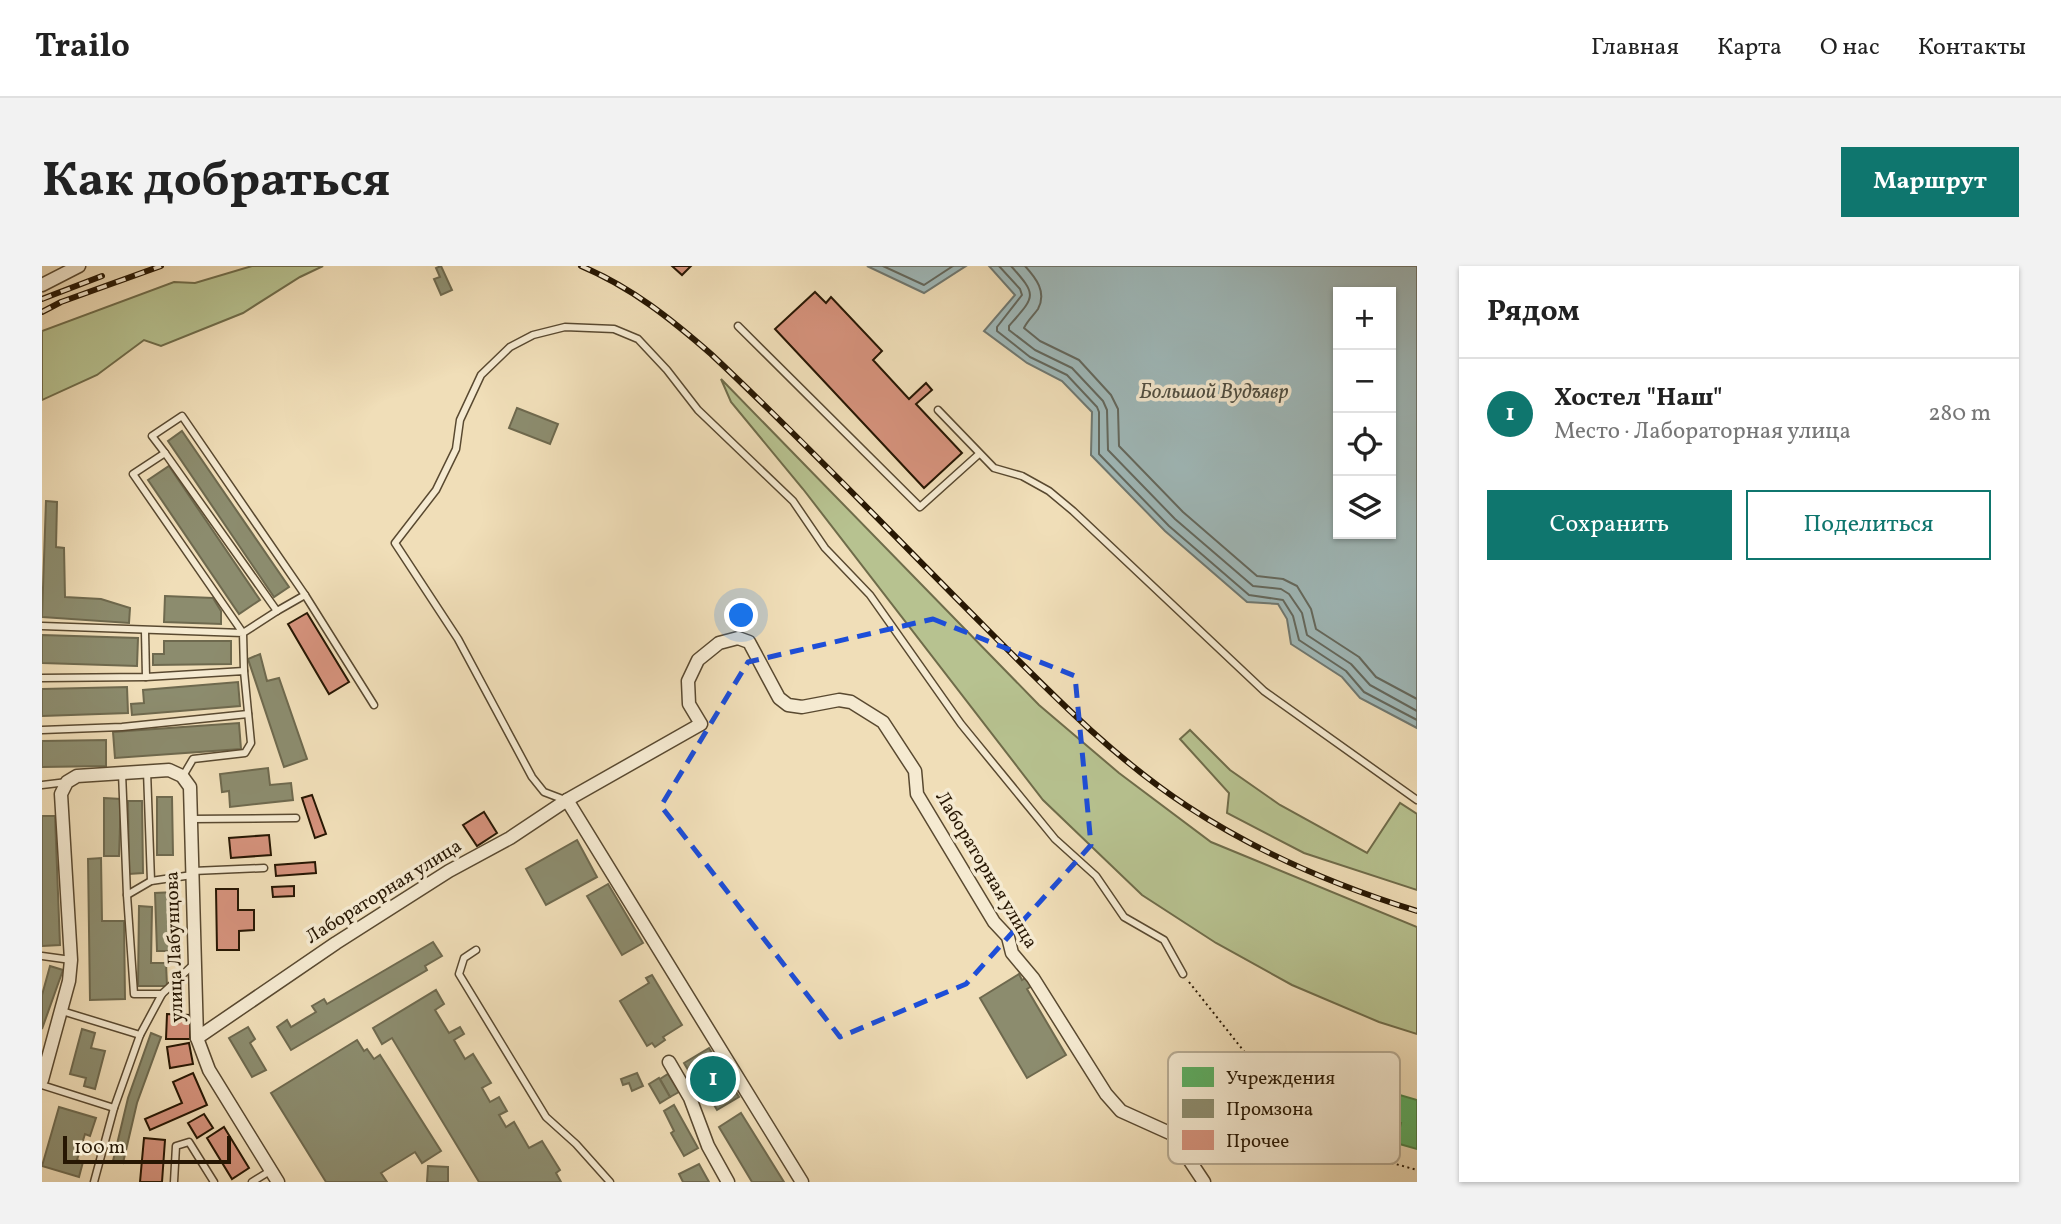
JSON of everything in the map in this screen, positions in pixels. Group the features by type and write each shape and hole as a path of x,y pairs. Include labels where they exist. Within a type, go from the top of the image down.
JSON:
{"street":[{"path":"42,285 79,266"},
{"name":"Лабораторная улица","path":"197,1038 336,943 449,871 510,838 566,800 701,724 689,704 688,681 698,660 719,643 738,638 748,642 779,698 788,705 802,708 839,700 851,702 883,722 915,771 917,794 994,922 1008,937 1012,953 1033,978 1105,1094 1121,1111 1168,1132"},
{"path":"42,1080 62,1011 71,960 61,794 66,782 76,776 147,771 169,770 182,776"},
{"name":"улица Лабунцова","path":"182,776 190,787 197,1038 209,1070 274,1177"},
{"path":"566,800 802,1182"},
{"path":"669,1062 690,1098 708,1146 728,1182"},
{"name":"Лабораторная улица","path":"1192,1164 1204,1182"}],"lane":[{"path":"738,326 920,507 979,454"},
{"path":"566,800 544,792 532,777 458,639 395,543 436,490 456,449 460,420 481,375 510,347 533,335 565,327 614,329 638,339 667,370 698,410 793,501 825,548 870,595 961,724 1055,839 1096,876 1124,917 1164,940 1183,974"},
{"path":"938,410 994,468 1022,476 1049,491 1264,691 1417,800"},
{"path":"277,611 152,436 182,416 305,595 374,705"},
{"path":"165,453 133,474 243,634 251,743 245,753 194,760 182,776"},
{"path":"42,626 243,634 305,595"},
{"path":"145,631 146,677"},
{"path":"42,678 146,677 244,671"},
{"path":"42,730 122,727 248,714"},
{"path":"147,771 151,881"},
{"path":"122,773 134,993 162,994"},
{"path":"42,785 66,782"},
{"path":"191,819 296,818"},
{"path":"127,895 151,881 192,873 264,868"},
{"path":"476,950 464,958 459,974 546,1117 576,1144 610,1182"},
{"path":"42,956 71,960"},
{"path":"94,1182 114,1108 140,1035 162,994 195,963"},
{"path":"62,1011 140,1035"},
{"path":"42,1086 114,1108"},
{"path":"174,1182 176,1146 188,1142 214,1182"},
{"path":"252,1182 274,1177"}],"path":[{"path":"1183,974 1245,1052"},
{"path":"1396,1164 1417,1170"}],"highlighted area":[{"path":"933,619 1075,676 1091,845 966,984 840,1037 661,806 748,662"}],"green space":[{"path":"252,266 323,266 300,277 243,313 161,346 144,340 97,375 42,400 42,331 174,282 195,283"},
{"path":"721,379 1039,705 1119,773 1211,842 1417,927 1417,1034 1379,1022 1292,985 1216,943 1142,895 1043,800 803,489 731,402"},
{"path":"1190,730 1230,770 1280,805 1367,853 1400,803 1417,814 1417,890 1304,853 1227,813 1229,793 1180,739"}],"water":[{"path":"867,266 966,266 924,293"},
{"name":"Большой Вудъявр","path":"989,266 1417,266 1417,728 1360,698 1342,677 1291,644 1287,619 1278,604 1247,602 1165,531 1091,455 1092,412 1062,381 1027,363 984,331 1015,295"}],"building: Учреждения":[{"path":"1400,1095 1417,1100 1417,1149 1400,1144"}],"building: Промзона":[{"path":"441,266 452,290 441,295 434,279 440,277 436,268"},
{"path":"517,408 558,424 550,444 509,428"},
{"path":"182,431 289,587 274,597 168,441"},
{"path":"169,466 260,600 239,614 148,480"},
{"path":"46,501 57,502 56,547 64,548 65,597 101,599 130,608 129,623 42,617"},
{"path":"165,596 213,598 221,611 221,624 164,622"},
{"path":"42,635 138,638 137,666 42,663"},
{"path":"164,641 231,641 231,664 153,665 153,654 164,654"},
{"path":"260,654 267,681 279,678 307,759 284,767 248,659"},
{"path":"238,682 240,706 132,715 131,704 144,703 143,690"},
{"path":"127,687 128,713 42,716 42,689"},
{"path":"239,723 241,749 115,758 113,732"},
{"path":"106,740 106,766 42,767 42,741"},
{"path":"268,768 270,785 291,783 293,800 230,807 229,791 222,792 220,774"},
{"path":"157,797 172,797 173,855 157,855"},
{"path":"104,798 121,799 119,856 104,856"},
{"path":"128,801 142,801 143,873 129,874"},
{"path":"42,816 55,816 60,945 42,946"},
{"path":"577,840 597,877 546,905 526,869"},
{"path":"101,858 102,921 124,921 125,999 90,1000 88,859"},
{"path":"608,884 643,943 622,955 587,896"},
{"path":"175,892 177,951 157,951 155,893"},
{"path":"139,906 152,907 151,963 166,963 167,986 138,986"},
{"path":"433,942 442,956 425,966 427,970 291,1050 277,1027 287,1020 291,1027 316,1012 312,1006 324,999 327,1004"},
{"path":"50,966 63,970 42,1029 42,995"},
{"path":"1019,974 1022,980 1027,977 1032,986 1027,989 1066,1055 1027,1078 980,998"},
{"path":"652,975 682,1025 663,1037 665,1040 655,1047 652,1043 647,1046 620,1001 649,983 646,978"},
{"path":"436,990 444,1004 435,1010 449,1033 460,1027 464,1034 454,1040 465,1059 473,1054 491,1083 482,1088 490,1102 499,1097 507,1111 499,1115 506,1127 514,1122 529,1148 542,1141 560,1170 556,1173 561,1182 479,1182 392,1038 382,1044 373,1028"},
{"path":"248,1027 255,1039 250,1043 266,1070 252,1077 229,1038"},
{"path":"82,1029 95,1033 91,1048 105,1051 95,1089 84,1086 86,1078 70,1074"},
{"path":"151,1033 161,1037 137,1103 123,1163 113,1161 128,1098"},
{"path":"357,1040 364,1051 367,1049 374,1059 380,1055 441,1151 422,1163 415,1152 381,1173 387,1182 326,1182 271,1093"},
{"path":"709,1048 739,1097 717,1110 698,1078 694,1080 684,1063"},
{"path":"637,1073 643,1086 632,1091 629,1083 623,1085 621,1079"},
{"path":"668,1074 679,1092 670,1097 660,1079"},
{"path":"659,1078 670,1097 660,1103 649,1084"},
{"path":"674,1105 698,1148 684,1156 671,1133 674,1131 664,1111"},
{"path":"59,1107 96,1118 90,1136 85,1134 77,1160 83,1162 79,1177 42,1166"},
{"path":"741,1113 784,1182 752,1182 719,1127"},
{"path":"699,1164 709,1182 683,1182 679,1174"},
{"path":"428,1166 448,1167 448,1182 427,1182"}],"building: Прочее":[{"path":"672,266 691,266 682,275"},
{"path":"815,292 826,303 831,297 882,351 873,360 909,399 926,383 932,390 916,404 962,453 924,488 775,329"},
{"path":"307,613 349,682 329,694 288,624"},
{"path":"312,795 326,834 315,838 302,798"},
{"path":"484,812 497,833 477,846 463,825"},
{"path":"269,835 271,855 231,858 229,838"},
{"path":"315,862 316,873 276,876 275,865"},
{"path":"294,886 294,896 273,897 272,887"},
{"path":"216,889 238,889 238,910 254,910 254,930 239,931 239,950 217,950"},
{"path":"167,1014 190,1015 190,1039 166,1039"},
{"path":"189,1043 193,1064 170,1068 167,1047"},
{"path":"193,1073 207,1105 150,1130 145,1119 182,1103 173,1082"},
{"path":"204,1114 213,1128 197,1138 188,1123"},
{"path":"224,1127 249,1168 232,1179 207,1138"},
{"path":"144,1138 165,1140 162,1182 140,1182"}],"railway":[{"path":"42,312 61,302 161,266"},
{"path":"581,266 650,305 711,354 1057,698 1106,744 1159,787 1214,823 1269,853 1357,891 1417,911"},
{"path":"42,299 102,276"}],"place":[{"name":"Хостел \"Наш\"","path":"713,1079"}]}
